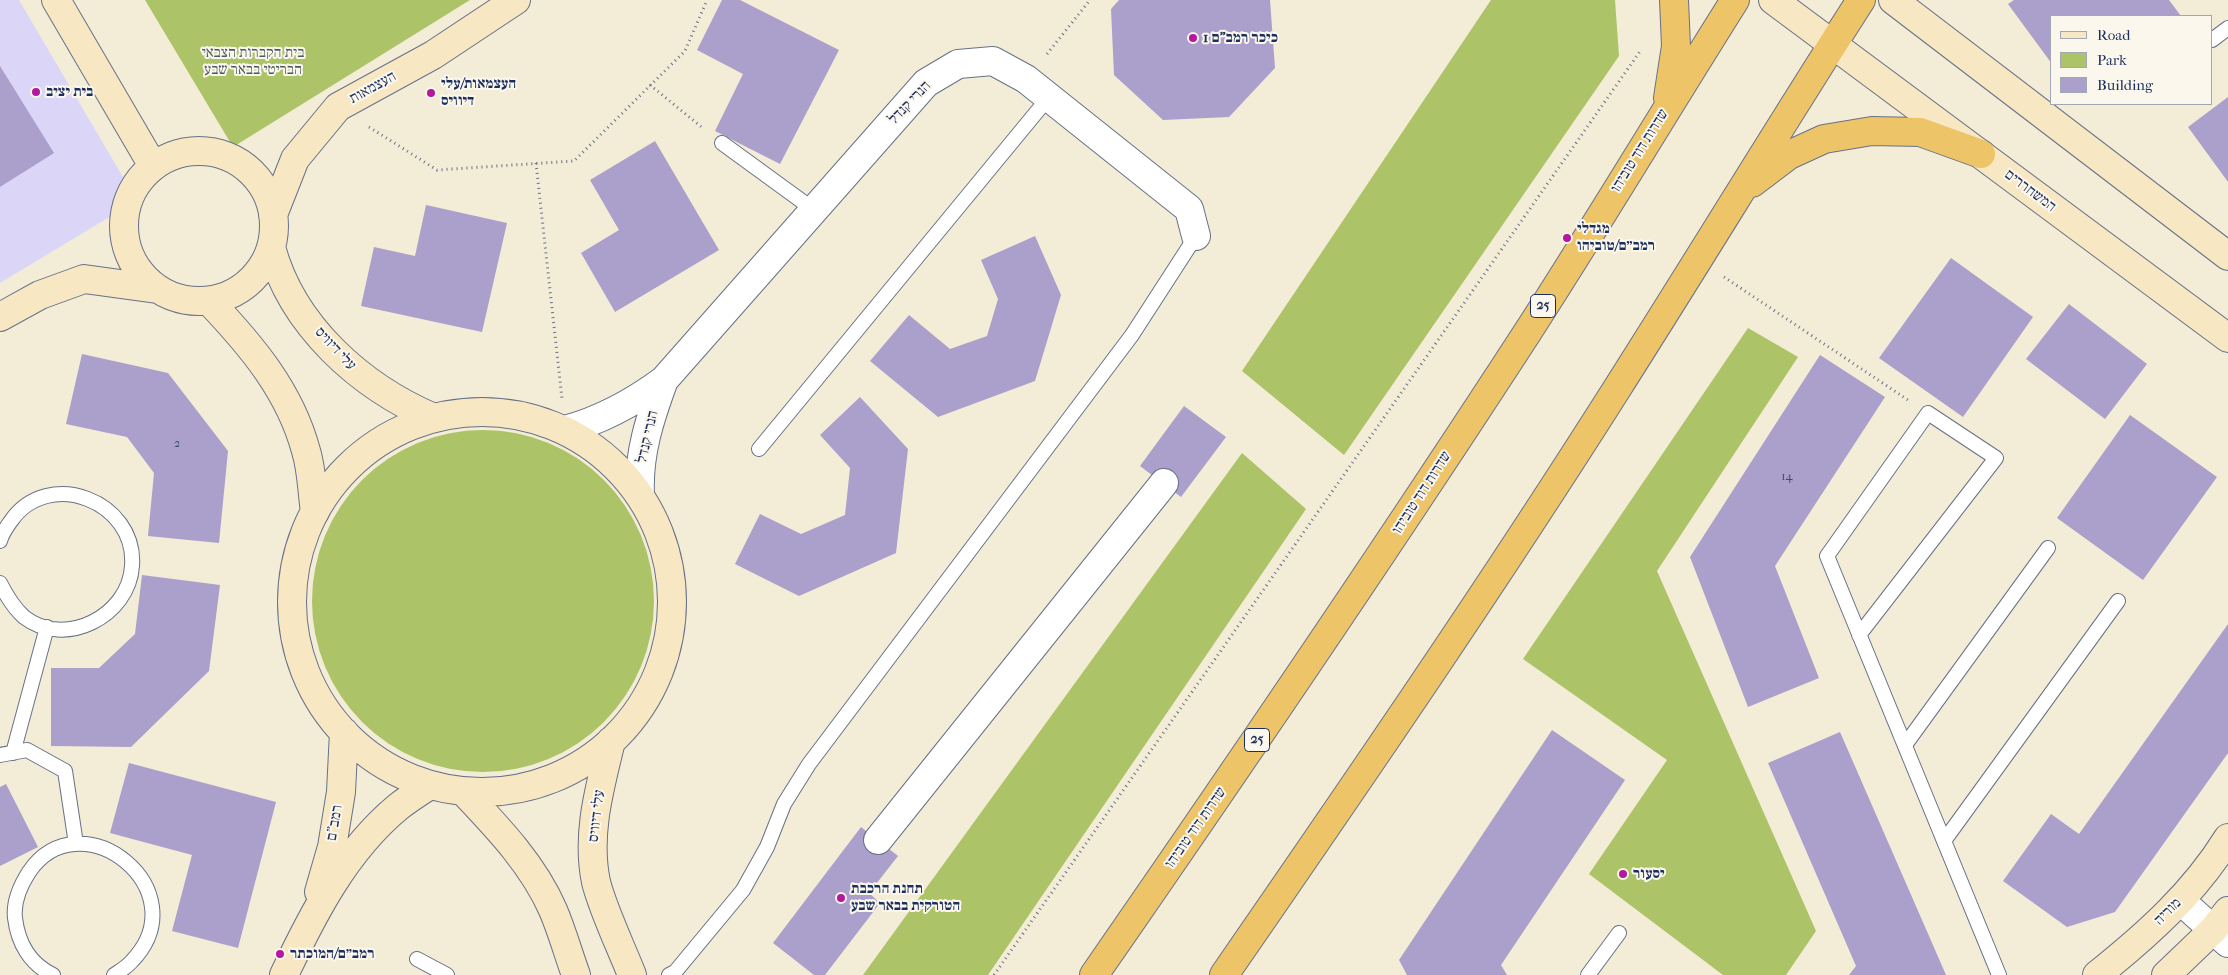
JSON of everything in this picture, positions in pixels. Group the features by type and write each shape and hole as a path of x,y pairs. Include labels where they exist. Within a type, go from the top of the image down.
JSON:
{"highway":[{"path":"1667,106 1676,46 1674,0"},
{"name":"שדרות דוד טוביהו","path":"1094,975 1306,669 1416,503 1529,329 1735,0"},
{"path":"1224,975 1399,720 1499,570 1618,387 1861,0"},
{"path":"1739,193 1790,155 1824,139 1872,131 1920,132 1981,154"}],"street":[{"path":"56,0 153,166"},
{"name":"העצמאות","path":"273,215 295,159 338,107 433,55 516,0"},
{"name":"המשחררים","path":"1773,0 2228,338"},
{"path":"1893,0 2228,256"},
{"name":"הנרי קנדל","path":"565,430 585,424 633,403 664,380 926,83 958,64 993,61 1026,79 1189,209 1196,236"},
{"path":"199,150 229,157 254,175 270,201 273,215 274,232 271,247 266,259 249,282 226,296 209,301 191,301 170,296 156,289 142,276 132,261 124,235 123,220 132,190 153,166 182,152 199,150"},
{"name":"עלי דיוויס","path":"271,247 276,268 288,290 304,316 330,347 368,382 387,395 434,418"},
{"path":"0,316 40,294 84,279 156,289"},
{"path":"209,301 254,350 277,384 296,418 307,452 315,512"},
{"name":"הנרי קנדל","path":"640,495 639,478 643,446 664,380"},
{"path":"480,411 508,413 539,420 565,430 592,445 615,465 640,495 651,513 663,542 670,572 672,603 669,634 662,664 649,693 634,716 610,742 590,758 544,782 507,790 463,792 430,785 410,778 375,759 344,732 319,700 309,680 299,651 293,622 295,570 303,540 315,512 334,484 362,454 400,430 434,418 480,411"},
{"path":"878,840 1164,483"},
{"name":"רמב\"ם","path":"314,912 332,847 341,792 344,732"},
{"name":"עלי דיוויס","path":"610,742 597,797 592,841 596,882 632,975"},
{"name":"רמב\"ם","path":"284,975 314,912 349,860 372,832 398,807 430,785"},
{"path":"463,792 498,828 531,870 553,909 576,975"},
{"name":"מוריה","path":"2097,975 2137,943 2181,901 2228,838"},
{"path":"2166,975 2223,928 2181,901"}],"lane":[{"path":"2213,39 2228,28"},
{"path":"758,449 1049,97"},
{"path":"722,143 814,210"},
{"path":"669,975 675,972 743,890 767,847 784,804 809,764 1132,335 1196,236"},
{"path":"1859,634 1996,458 1928,413 1827,556 1859,634 1905,745 1999,975"},
{"path":"0,541 1,535 16,514 35,499 58,494 81,495 102,505 120,521 130,542 132,566 126,589 112,609 93,623 70,629 47,627 26,618 10,602 0,584"},
{"path":"1905,745 2048,548"},
{"path":"1944,841 2118,601"},
{"path":"47,627 6,754 27,750 65,771 76,844"},
{"path":"53,975 44,971 28,955 17,934 14,910 20,886 34,865 53,851 76,844 100,846 122,856 139,873 150,894 152,918 146,942 132,962 114,975"},
{"path":"1588,975 1619,934"},
{"path":"417,959 447,975"}],"path":[{"path":"338,107 437,170 574,161 685,51 707,0"},
{"path":"1026,79 1090,0"},
{"path":"994,975 1646,44"},
{"path":"650,85 722,143"},
{"path":"536,163 565,430"},
{"path":"1698,259 1928,413"}],"shaded area":[{"name":"בית יציב","path":"0,0 19,0 127,184 116,213 0,283"}],"green space":[{"name":"בית הקברות הצבאי הבריטי בבאר שבע","path":"145,0 470,0 233,147"},
{"path":"1491,0 1615,0 1619,56 1344,455 1242,371"},
{"path":"1748,328 1798,357 1657,571 1816,931 1786,975 1723,975 1589,874 1667,760 1523,659"},
{"path":"483,430 516,434 548,443 578,459 604,480 625,506 641,536 650,568 654,601 650,634 641,666 625,696 604,722 578,743 548,759 516,768 483,772 450,768 418,759 388,743 362,722 341,696 325,666 316,634 312,601 316,568 325,536 341,506 362,480 388,459 418,443 450,434"},
{"path":"1242,453 1306,509 988,975 863,975"}],"building":[{"path":"722,0 740,0 839,50 780,164 715,131 743,74 697,50"},
{"name":"כיכר רמב\"ם 1","path":"1119,0 1270,0 1275,68 1229,117 1163,120 1114,75 1111,9"},
{"path":"2014,0 2169,0 2180,15 2050,15 2050,61 2008,4"},
{"path":"0,66 54,153 0,187"},
{"path":"2228,97 2228,182 2188,127"},
{"path":"655,141 719,250 615,312 581,253 619,230 590,180"},
{"path":"426,205 507,223 482,332 361,306 374,247 415,256"},
{"path":"1035,236 1061,295 1035,381 938,417 870,361 909,315 950,349 987,336 998,299 981,260"},
{"path":"1951,258 2033,317 1963,417 1879,358"},
{"path":"2069,304 2147,364 2105,419 2026,359"},
{"path":"82,354 168,373 228,451 219,543 148,536 154,473 127,437 66,424"},
{"path":"1820,355 1885,397 1775,566 1819,678 1748,707 1690,557"},
{"path":"860,397 908,449 896,553 799,596 735,564 760,514 801,534 845,515 850,468 820,435"},
{"path":"1184,406 1226,437 1181,497 1140,466"},
{"path":"2130,415 2217,477 2143,580 2057,518"},
{"path":"142,575 220,585 209,671 131,747 51,746 51,668 99,668 135,634"},
{"path":"2228,624 2228,753 2115,912 2067,927 2003,881 2051,814 2079,834"},
{"path":"1552,730 1625,780 1501,965 1507,975 1407,975 1399,960"},
{"path":"1840,732 1946,975 1849,975 1856,966 1768,763"},
{"path":"129,763 276,802 238,948 172,931 192,855 110,833"},
{"path":"6,784 38,847 0,866 0,787"},
{"name":"תחנת הרכבת הטורקית בבאר שבע","path":"861,827 898,856 869,893 880,903 825,975 814,975 773,943"}],"place":[{"name":"כיכר רמב\"ם 1","path":"1193,38"},
{"name":"בית יציב","path":"36,92"},
{"name":"העצמאות/עלי דיוויס","path":"431,93"},
{"name":"מגדלי רמב״ם/טוביהו","path":"1567,238"},
{"name":"יסעור","path":"1623,874"},
{"name":"תחנת הרכבת הטורקית בבאר שבע","path":"841,898"},
{"name":"רמב״ם/המוכתר","path":"280,954"}]}
